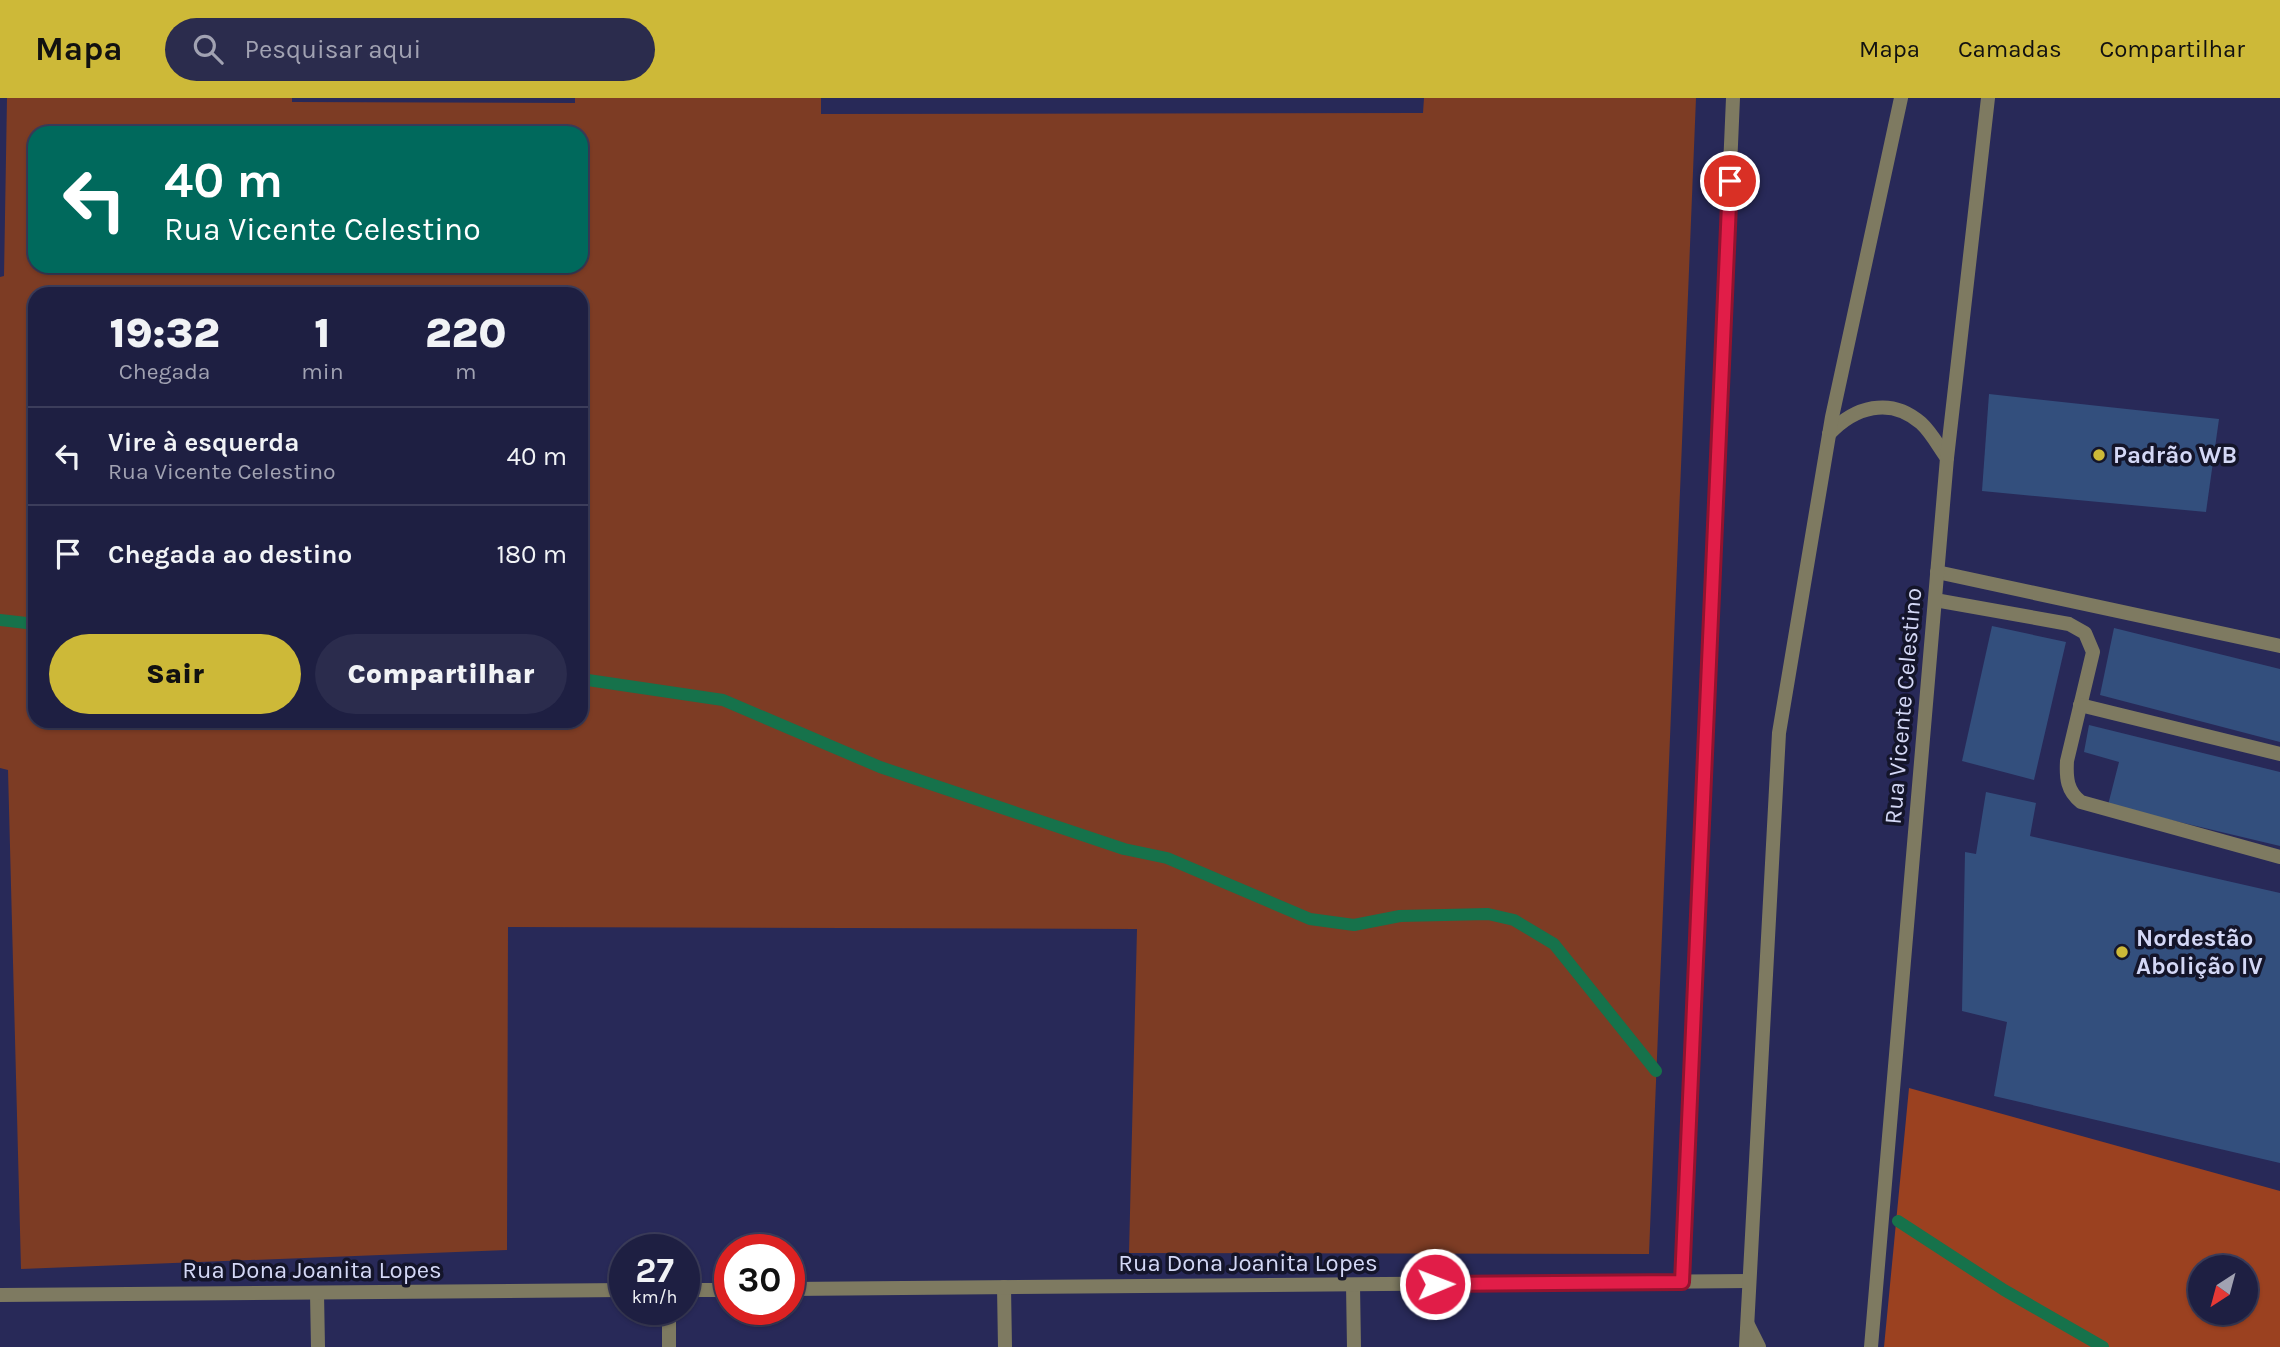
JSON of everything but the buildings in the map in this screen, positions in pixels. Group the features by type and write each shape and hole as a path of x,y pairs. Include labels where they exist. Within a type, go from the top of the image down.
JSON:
{"street":[{"path":"1682,1282 1733,98"},
{"path":"1746,1347 1779,733 1829,434 1901,98"},
{"name":"Rua Vicente Celestino","path":"1871,1347 1947,458 1988,98"},
{"path":"1829,434 1857,411 1883,408 1903,412 1921,423 1947,458"},
{"path":"1937,572 2280,646"},
{"path":"1935,600 2078,627 2091,643 2093,652 2067,761 2066,778 2074,796 2081,802 2280,857"},
{"path":"2080,705 2280,754"},
{"name":"Rua Dona Joanita Lopes","path":"805,1289 1749,1281"},
{"path":"1353,1284 1353,1347"},
{"path":"1004,1287 1005,1347"},
{"name":"Rua Dona Joanita Lopes","path":"0,1295 609,1290"},
{"path":"317,1293 318,1347"},
{"path":"1747,1324 1759,1347"},
{"path":"669,1325 669,1347"}],"shaded area":[{"path":"7,98 292,98 292,102 575,103 575,98 821,98 821,114 1423,113 1424,98 1696,98 1649,1254 1129,1253 1137,929 508,927 507,1250 21,1269 8,770 0,768 0,277 4,276"},
{"path":"1909,1088 2280,1191 2280,1347 1884,1347"}],"waterway":[{"path":"0,620 28,623"},
{"path":"588,680 723,700 880,767 1124,849 1167,858 1310,919 1354,925 1400,916 1488,914 1514,920 1554,944 1656,1071"},
{"path":"1898,1221 2004,1290 2103,1347"}],"place":[{"name":"Padrão WB","path":"2099,455"},
{"name":"Nordestão Abolição IV","path":"2122,952"}],"route":[{"path":"1435,1284 1682,1282 1730,181"}]}
